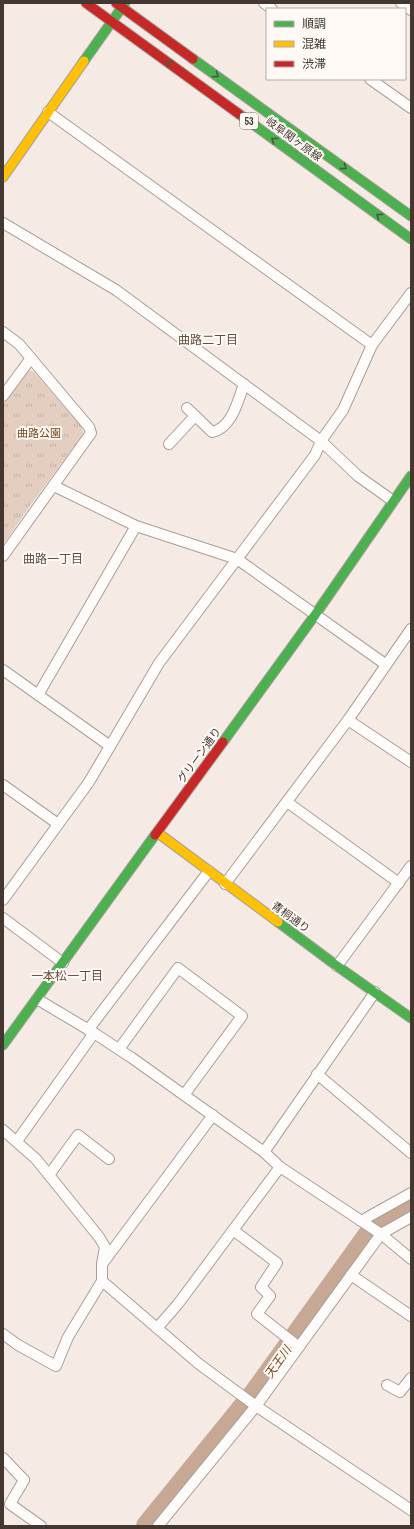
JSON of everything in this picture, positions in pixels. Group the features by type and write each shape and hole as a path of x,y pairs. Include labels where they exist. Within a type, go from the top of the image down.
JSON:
{"street":[{"name":"岐阜関ヶ原線","path":"86,3 411,239"},
{"path":"401,3 411,10"},
{"name":"岐阜関ヶ原線","path":"121,4 411,216"},
{"path":"3,176 112,21 121,4"},
{"path":"371,80 411,108"},
{"path":"48,112 372,345"},
{"path":"3,223 116,290 321,441 358,476 393,501"},
{"path":"3,900 89,782 159,664 315,455 321,441 343,410 372,345 411,293"},
{"path":"3,332 19,344 89,427 91,433 4,553"},
{"path":"3,396 31,358"},
{"path":"187,408 212,432 219,431 234,412 244,384"},
{"path":"169,444 195,416"},
{"name":"グリーン通り","path":"3,1046 315,615 411,476"},
{"path":"54,486 136,526 237,559 385,664"},
{"path":"38,695 136,526"},
{"path":"226,884 348,720 385,664 411,630"},
{"path":"3,670 110,746"},
{"path":"348,720 411,762"},
{"path":"3,785 58,824"},
{"path":"287,802 399,882"},
{"name":"青桐通り","path":"158,833 337,966 411,1018"},
{"path":"337,966 411,866"},
{"path":"17,1142 91,1032 209,871"},
{"path":"3,918 63,963"},
{"path":"119,1049 178,968 242,1016 184,1095"},
{"path":"264,1152 375,992"},
{"path":"37,999 119,1049 264,1152 280,1167 381,1234 411,1259"},
{"path":"317,1074 411,1153"},
{"path":"102,1264 213,1115"},
{"path":"3,1130 36,1159 99,1237 104,1247 102,1281 68,1337 56,1366 18,1345 3,1334"},
{"path":"49,1175 78,1135 109,1159"},
{"path":"157,1328 178,1304 280,1167"},
{"path":"361,1221 411,1193"},
{"path":"158,1526 256,1406 381,1234 411,1217"},
{"path":"233,1230 277,1263 261,1287 270,1296 257,1314 298,1347"},
{"path":"352,1274 411,1316"},
{"path":"102,1281 199,1364 256,1406 411,1510"},
{"path":"387,1384 400,1392 411,1378"},
{"path":"3,1458 24,1480 10,1504 41,1526"}],"green space":[{"name":"曲路公園","path":"28,370 34,372 82,427 83,434 5,542 3,542 3,405"}],"waterway":[{"name":"天王川","path":"147,1526 255,1393 378,1222 411,1203"}],"traffic: fast":[{"path":"84,61 125,3"},
{"path":"193,59 411,216"},
{"path":"239,114 411,239"},
{"path":"223,742 315,615 411,476"},
{"path":"3,1045 155,835"},
{"path":"278,922 411,1018"}],"traffic: slow":[{"path":"3,177 84,61"},
{"path":"158,833 278,922"}],"traffic: jam":[{"path":"86,3 239,114"},
{"path":"116,3 193,59"},
{"path":"155,835 223,742"}],"district":[{"name":"曲路二丁目","path":"208,340"},
{"name":"曲路一丁目","path":"53,559"},
{"name":"一本松一丁目","path":"67,976"}]}
